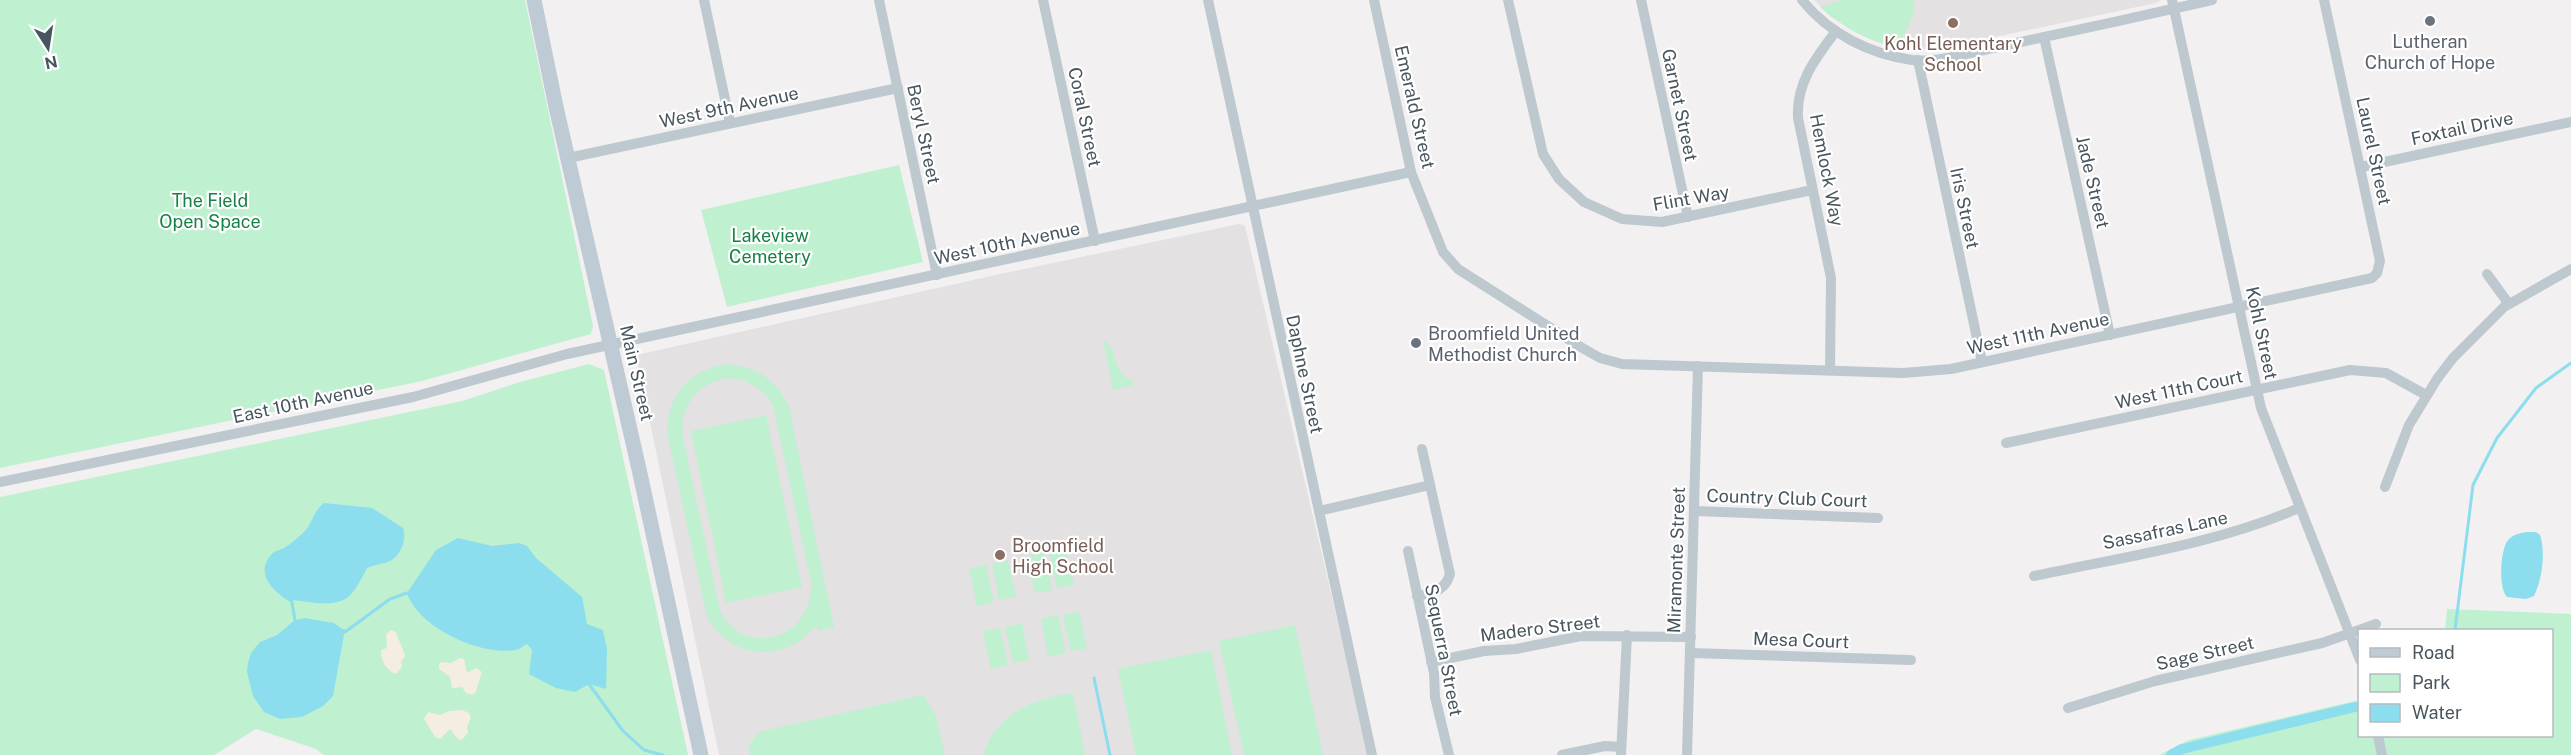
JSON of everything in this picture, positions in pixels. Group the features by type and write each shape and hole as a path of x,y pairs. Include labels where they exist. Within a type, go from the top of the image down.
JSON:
{"main road":[{"name":"Main Street","path":"534,0 701,755"}],"street":[{"path":"704,0 730,123"},
{"name":"Beryl Street","path":"879,0 937,275"},
{"name":"Coral Street","path":"1043,0 1095,241"},
{"name":"Daphne Street","path":"1208,0 1372,755"},
{"name":"Emerald Street","path":"1374,0 1411,172 1447,259 1466,274 1600,358 1622,364 1698,366"},
{"name":"Flint Way","path":"1508,0 1543,154 1558,179 1584,202 1622,219 1653,222 1688,217 1812,190"},
{"name":"Garnet Street","path":"1641,0 1688,217"},
{"path":"1803,0 1816,16 1836,31 1865,47 1918,60 2044,37 2173,4 2212,0"},
{"name":"Laurel Street","path":"2324,0 2380,261 2377,273"},
{"name":"Kohl Street","path":"2173,4 2261,408 2358,655"},
{"name":"Hemlock Way","path":"1830,370 1831,278 1798,118 1798,95 1803,80 1836,31"},
{"name":"Jade Street","path":"2044,37 2110,335"},
{"name":"Iris Street","path":"1918,60 1982,362"},
{"name":"West 9th Avenue","path":"568,159 898,88"},
{"name":"Foxtail Drive","path":"2361,167 2571,122"},
{"name":"West 10th Avenue","path":"610,345 1411,172"},
{"path":"2385,487 2402,440 2426,395 2464,345 2509,304 2571,269"},
{"name":"West 11th Avenue","path":"1698,366 1922,372 1982,362 2239,308 2367,280 2377,273"},
{"path":"2487,274 2509,304"},
{"name":"East 10th Avenue","path":"0,482 413,397 538,361 610,345"},
{"name":"Miramonte Street","path":"1687,755 1698,366"},
{"name":"West 11th Court","path":"2006,443 2329,373 2362,369 2397,377 2426,395"},
{"path":"1417,596 1438,591 1448,581 1450,574 1422,449"},
{"path":"1318,511 1430,484"},
{"name":"Sassafras Lane","path":"2034,576 2224,535 2267,522 2299,508"},
{"name":"Country Club Court","path":"1695,511 1878,518"},
{"name":"Sequerra Street","path":"1408,551 1431,662 1435,697 1449,755"},
{"name":"Sage Street","path":"2361,629 2376,624"},
{"name":"Sage Street","path":"2068,708 2166,678 2322,643 2358,630"},
{"path":"1562,755 1605,746 1621,751 1628,635"},
{"name":"Madero Street","path":"1431,662 1581,636 1691,637"},
{"name":"Mesa Court","path":"1690,653 1911,660"},
{"path":"2378,737 2382,755"}],"shaded area":[{"name":"Kohl Elementary School","path":"1814,0 2161,0 2156,3 1933,50 1901,48 1876,42 1831,17"},
{"name":"Broomfield High School","path":"1239,224 1245,226 1369,755 719,755 636,355 1000,274"}],"green space":[{"name":"The Field Open Space","path":"0,0 525,0 593,326 591,334 422,381 0,468"},
{"path":"1842,0 1914,0 1914,13 1896,47 1855,32 1820,7"},
{"name":"Lakeview Cemetery","path":"899,165 923,262 727,307 701,210"},
{"path":"1103,340 1111,349 1118,368 1127,378 1134,381 1133,385 1113,390"},
{"path":"589,364 604,370 688,755 324,755 316,749 256,729 214,755 0,755 0,497 462,401 520,382"},
{"path":"727,364 738,365 756,371 772,382 789,406 834,627 818,631 816,625 804,638 775,651 759,652 744,649 730,642 717,631 707,617 668,438 668,424 674,399 681,388 690,379 713,367","holes":["730,378 750,383 760,390 773,406 811,582 809,601 802,617 791,629 777,636 761,638 746,635 732,626 720,611 683,437 684,415 693,397 709,384"]},
{"path":"766,415 802,587 726,603 691,431"},
{"path":"1066,548 1074,585 1057,588 1049,551"},
{"path":"1044,552 1052,590 1035,593 1027,556"},
{"path":"1008,560 1016,597 999,600 992,564"},
{"path":"986,565 994,602 977,606 969,568"},
{"path":"2447,609 2571,614 2571,755 2159,755 2189,740 2358,700 2358,737 2553,737 2553,629 2445,629"},
{"path":"1079,611 1087,648 1071,651 1063,615"},
{"path":"1058,615 1066,653 1048,657 1041,619"},
{"path":"1022,623 1029,660 1013,663 1005,627"},
{"path":"1295,625 1323,755 1244,755 1219,641"},
{"path":"1000,628 1008,665 991,669 983,631"},
{"path":"1211,650 1232,755 1136,755 1118,669"},
{"path":"1073,693 1085,755 983,755 997,729 1018,710 1045,699"},
{"path":"923,695 936,716 945,755 750,755 748,747 759,732"}],"sand":[{"path":"391,630 396,632 405,657 401,661 402,667 396,674 387,668 381,654 381,650 387,648 386,634"},
{"path":"460,658 464,659 467,673 476,668 482,672 473,695 466,693 462,687 452,688 450,677 439,669 441,662 451,663"},
{"path":"462,710 469,713 471,718 467,727 468,733 462,740 458,739 450,729 440,739 435,737 424,719 428,712 440,715 449,711"}],"water":[{"path":"324,503 372,508 403,528 402,546 394,559 367,568 354,590 344,600 323,603 294,600 292,603 268,582 265,576 267,561 273,553 287,546 303,533"},
{"path":"2536,532 2540,535 2542,542 2543,558 2534,596 2526,599 2507,597 2501,577 2506,544 2515,535"},
{"path":"458,538 492,546 519,543 527,546 536,558 582,597 587,624 603,630 607,649 606,689 589,684 575,692 556,688 529,674 532,650 527,644 520,649 501,651 468,644 437,628 424,617 413,605 407,593 436,550"},
{"path":"305,618 334,623 345,629 333,696 323,706 302,717 280,719 264,712 253,696 247,672 248,663 251,653 260,642 277,635 295,620"}],"waterway":[{"path":"2455,629 2473,485 2497,438 2536,388 2571,363"},
{"path":"345,632 390,599 407,593"},
{"path":"292,603 295,620"},
{"path":"1094,678 1110,755"},
{"path":"589,684 623,731 644,750 663,755"},
{"path":"2171,755 2182,749 2355,707"}],"place":[{"name":"Lutheran Church of Hope","path":"2430,21"},
{"name":"Kohl Elementary School","path":"1953,23"},
{"name":"Broomfield United Methodist Church","path":"1416,343"},
{"name":"Broomfield High School","path":"1000,555"}]}
